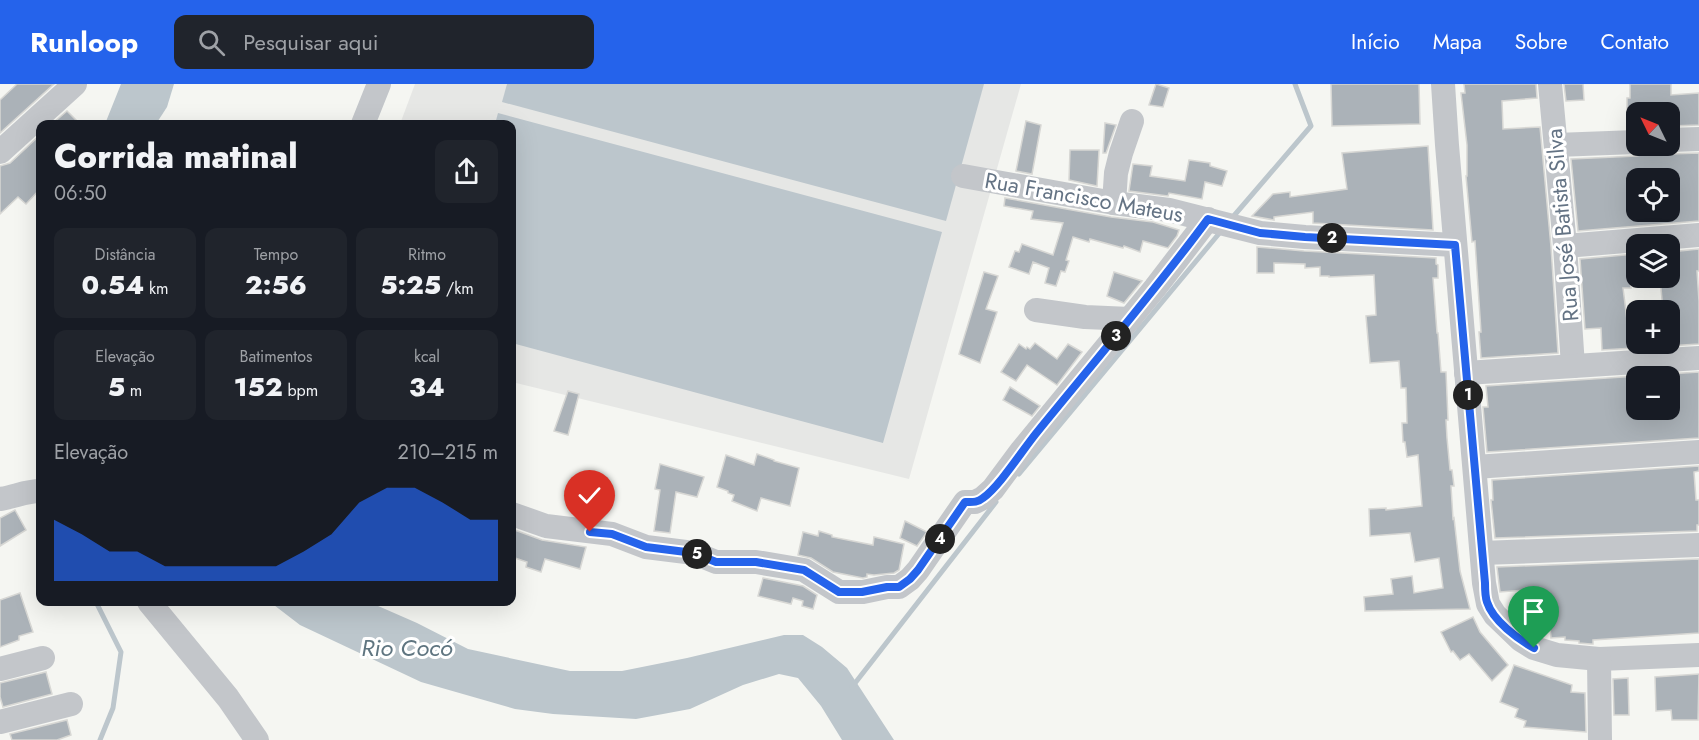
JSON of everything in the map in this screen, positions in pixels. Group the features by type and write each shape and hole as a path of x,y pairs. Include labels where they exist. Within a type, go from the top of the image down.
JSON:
{"street":[{"path":"0,153 75,84"},
{"path":"365,120 379,84"},
{"path":"1443,84 1466,373 1488,604 1500,621 1521,640 1534,648 1557,655 1599,659 1699,655"},
{"name":"Rua José Batista Silva","path":"1550,84 1573,366"},
{"path":"1114,203 1116,173 1132,121"},
{"path":"1680,140 1699,139"},
{"path":"1556,145 1626,142"},
{"name":"Rua Francisco Mateus","path":"963,176 1114,203 1168,210 1260,233 1455,245"},
{"path":"516,515 546,526 612,534 646,547 694,553 716,562 756,562 804,570 839,592 862,592 899,587 918,570 965,502 975,502 993,489 1208,219"},
{"path":"1565,246 1699,235"},
{"path":"1036,310 1085,318 1130,319"},
{"path":"1466,373 1699,358"},
{"path":"1475,467 1699,452"},
{"path":"0,499 36,491"},
{"path":"1482,553 1699,545"},
{"path":"151,606 228,698 257,740"},
{"path":"0,669 43,658"},
{"path":"1599,659 1600,740"},
{"path":"0,723 72,704"}],"shaded area":[{"path":"415,84 1021,84 909,479 516,383 516,120 402,120"}],"water":[{"path":"121,84 174,84 167,107 159,120 107,120"},
{"path":"507,84 984,84 946,221 502,102"},
{"path":"498,113 942,232 883,443 516,344 516,120 496,120"},
{"name":"Rio Cocó","path":"275,606 378,606 468,649 570,671 622,671 784,635 803,635 822,647 847,668 894,740 842,740 821,706 798,678 779,674 743,685 690,709 636,719 553,714 515,709 421,682 300,625"}],"building":[{"path":"17,84 54,84 0,133 0,100"},
{"path":"1156,84 1169,88 1163,107 1149,105"},
{"path":"1331,84 1419,84 1420,124 1332,126"},
{"path":"1464,84 1536,84 1537,98 1502,101 1503,129 1540,127 1558,353 1481,358 1475,241 1472,242 1466,176 1467,145 1461,93 1465,93"},
{"path":"1564,84 1583,84 1584,100 1566,101"},
{"path":"1630,84 1671,84 1671,95 1699,93 1699,125 1680,126 1680,102 1627,102 1627,98 1630,98"},
{"path":"67,111 76,120 57,120"},
{"path":"1026,121 1041,125 1032,174 1016,171"},
{"path":"1105,123 1116,125 1106,153 1103,153"},
{"path":"36,139 36,193 26,204 18,197 0,214 0,166 10,163"},
{"path":"1428,146 1433,230 1313,223 1313,212 1274,217 1274,220 1252,216 1273,194 1290,192 1290,197 1347,189 1342,153"},
{"path":"1070,150 1099,150 1097,186 1069,180"},
{"path":"1699,153 1699,221 1578,231 1571,159 1680,156 1680,154"},
{"path":"1189,160 1210,163 1210,166 1227,171 1222,186 1205,182 1202,199 1169,193 1168,196 1129,191 1133,164 1152,166 1150,176 1185,181"},
{"path":"1005,198 1153,222 1179,230 1168,248 1143,241 1140,252 1124,246 1123,248 1090,239 1089,242 1073,237 1066,260 1069,261 1065,272 1061,271 1056,286 1045,283 1049,268 1033,262 1029,274 1009,267 1015,251 1019,252 1022,244 1053,255 1063,223 1031,219 1033,211 1004,206"},
{"path":"1257,247 1436,258 1438,278 1433,278 1441,372 1446,372 1447,438 1454,486 1451,486 1453,519 1460,571 1470,609 1365,611 1364,597 1393,594 1391,579 1412,576 1414,593 1443,588 1439,558 1415,562 1410,533 1370,536 1369,509 1386,508 1386,510 1422,506 1418,455 1407,457 1405,442 1403,442 1402,423 1407,423 1406,388 1401,388 1399,361 1370,363 1366,316 1376,315 1374,275 1320,276 1320,267 1305,268 1305,264 1274,263 1274,273 1257,273"},
{"path":"1699,249 1699,271 1697,271 1699,344 1680,345 1680,300 1662,300 1661,288 1680,288 1680,251"},
{"path":"1626,255 1626,288 1623,288 1626,312 1626,349 1602,350 1601,328 1585,329 1580,259"},
{"path":"984,272 998,276 986,309 997,312 980,363 959,354"},
{"path":"1114,272 1142,281 1124,303 1107,296"},
{"path":"1035,343 1057,359 1068,344 1082,352 1057,385 1027,365 1016,381 1001,372 1019,344 1030,349"},
{"path":"1699,372 1699,438 1487,452 1483,407 1488,407 1486,386 1626,377 1626,420 1680,420 1680,373"},
{"path":"1010,387 1040,406 1032,416 1003,400"},
{"path":"568,391 579,394 568,435 554,431"},
{"path":"757,454 799,468 790,506 761,498 757,511 732,501 734,495 717,487 726,455 754,465"},
{"path":"660,464 704,477 697,497 676,492 670,533 654,531 660,490 655,489"},
{"path":"1699,466 1699,471 1694,472 1696,500 1699,500 1697,531 1495,538 1491,500 1493,500 1492,480"},
{"path":"15,510 26,530 0,546 0,518"},
{"path":"905,521 927,532 917,546 900,538"},
{"path":"516,530 542,540 586,547 580,569 545,559 541,572 526,567 527,562 516,558"},
{"path":"819,531 832,535 832,537 873,545 874,537 904,544 899,570 894,573 867,574 867,577 863,578 833,572 811,558 798,555 803,532 818,536"},
{"path":"1699,559 1699,633 1593,640 1593,644 1565,640 1565,637 1551,638 1550,627 1535,627 1535,599 1525,599 1525,590 1500,592 1497,567"},
{"path":"763,578 803,586 817,595 813,609 802,606 803,601 793,598 791,604 758,596"},
{"path":"20,593 33,632 19,636 19,640 0,647 0,600"},
{"path":"1473,617 1480,632 1508,665 1492,681 1469,654 1460,660 1453,651 1451,652 1441,632"},
{"path":"1514,665 1572,685 1571,692 1585,693 1586,732 1524,727 1526,721 1515,717 1518,709 1500,702"},
{"path":"46,672 52,694 3,707 0,683"},
{"path":"1699,674 1698,720 1672,720 1671,710 1656,711 1655,677"},
{"path":"1628,678 1629,715 1614,715 1613,679"},
{"path":"67,720 71,735 57,740 12,740 10,734"}],"waterway":[{"path":"1232,218 1311,126 1295,84"},
{"path":"1019,474 1222,230"},
{"path":"852,687 996,502"},
{"path":"98,606 121,652 113,708 100,740"}],"route":[{"path":"590,532 612,534 646,547 694,553 716,562 756,562 804,570 839,592 862,592 899,587 918,570 965,502 975,502 993,489 1208,219 1260,233 1455,245 1488,604 1505,627 1534,648"}]}
